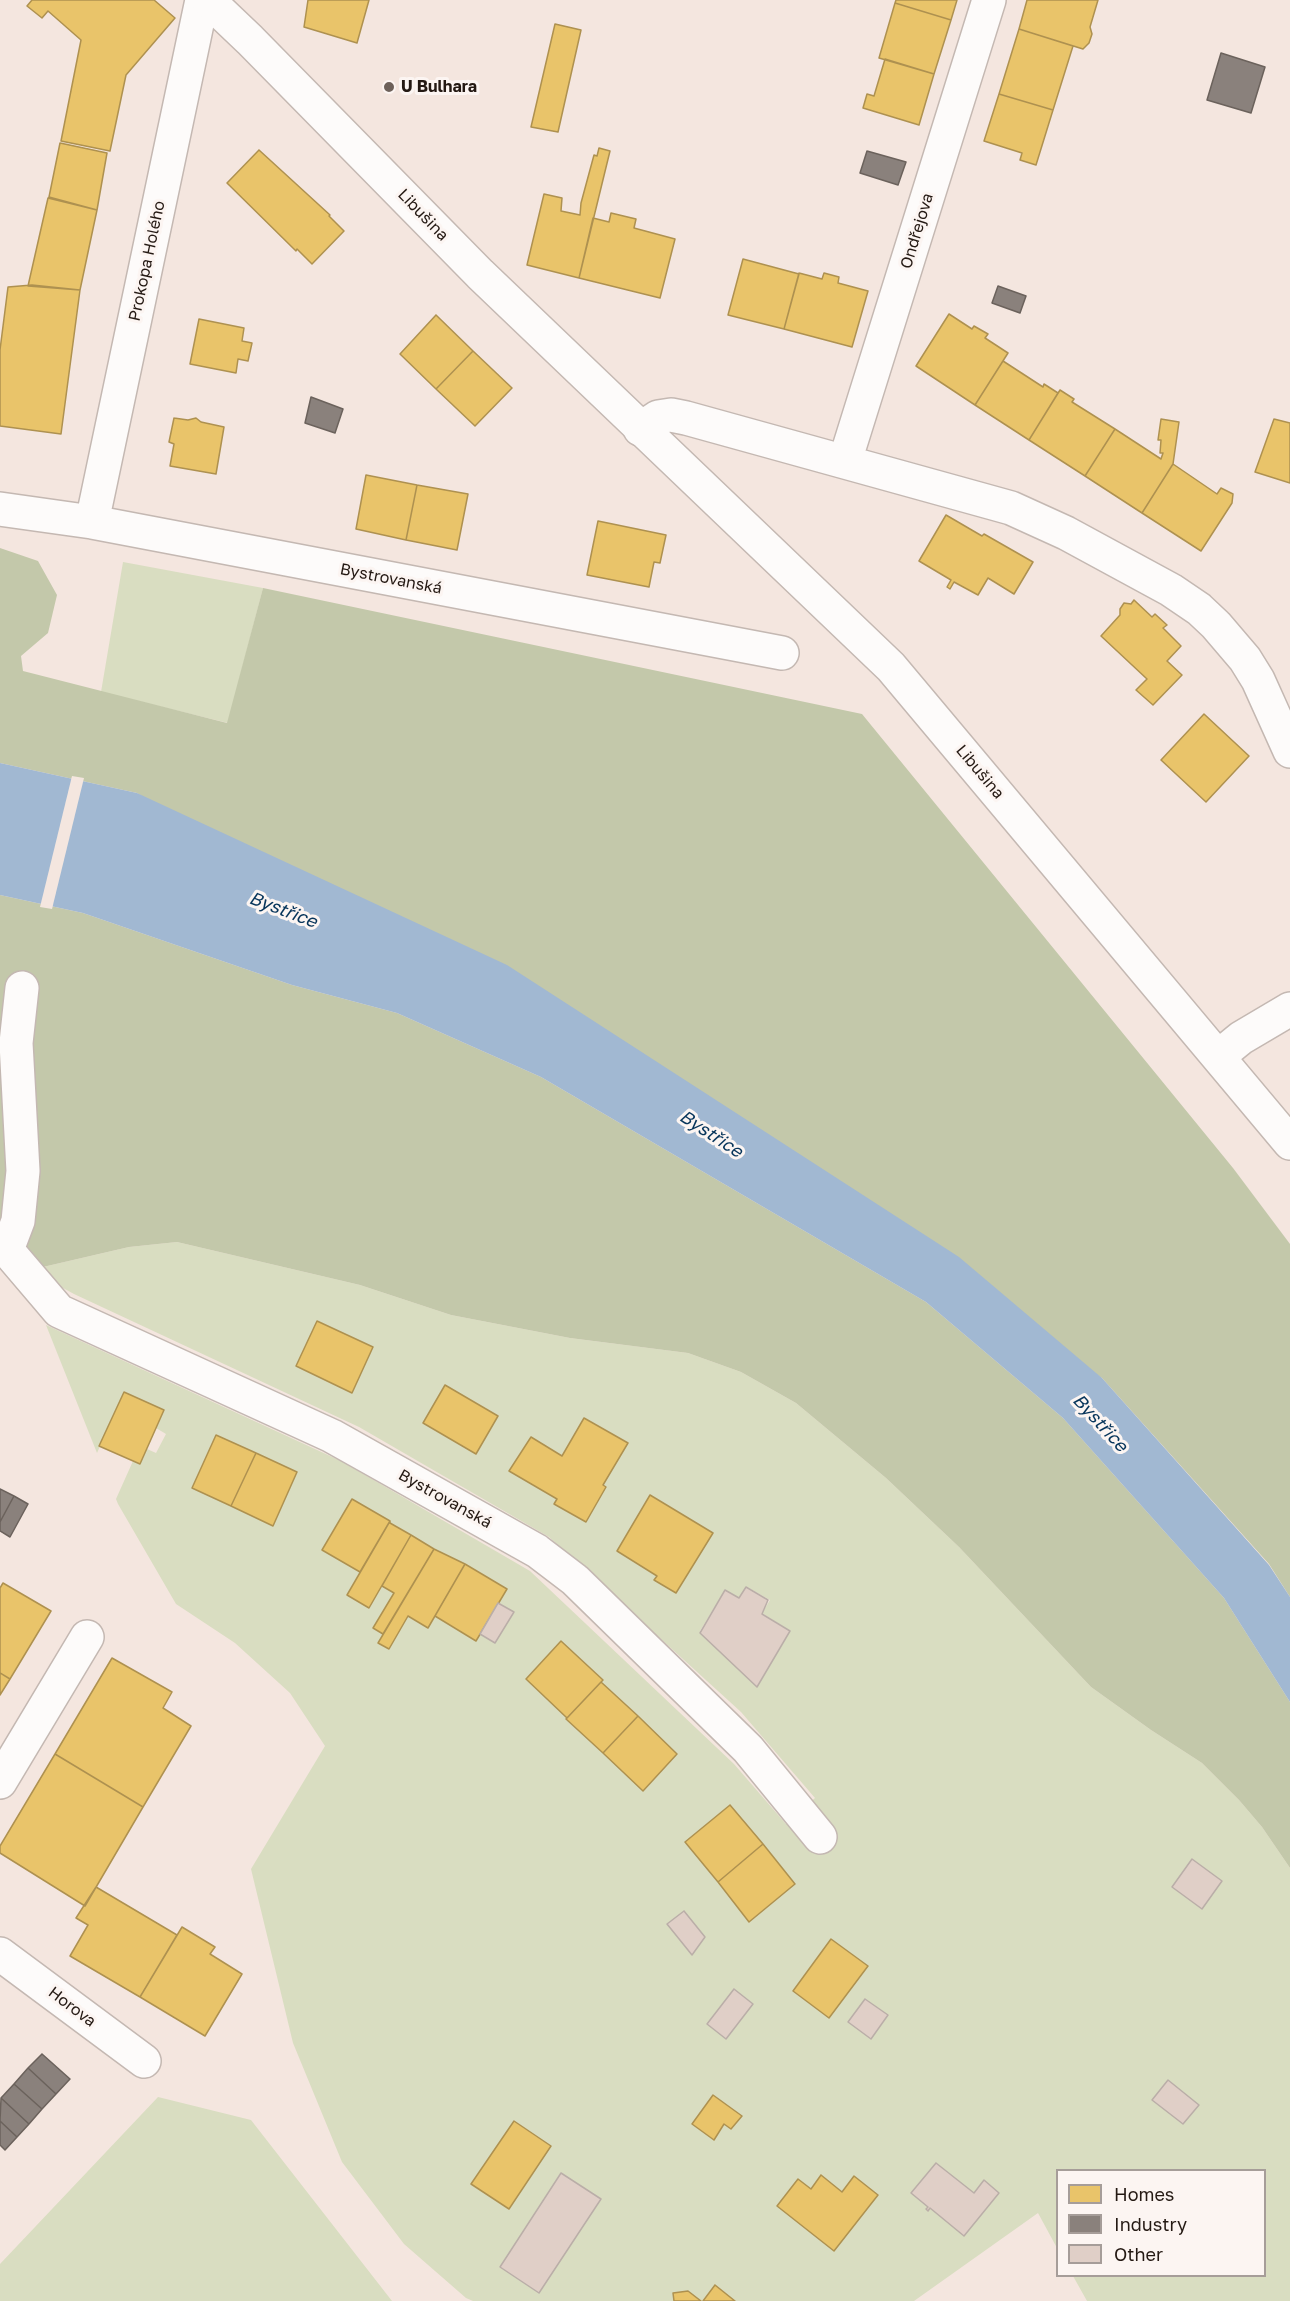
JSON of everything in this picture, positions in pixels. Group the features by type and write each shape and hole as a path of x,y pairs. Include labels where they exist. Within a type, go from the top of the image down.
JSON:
{"street":[{"name":"Prokopa Holého","path":"92,522 202,0"},
{"name":"Libušina","path":"208,0 480,274 891,667 1290,1143"},
{"name":"Ondřejova","path":"845,461 988,0"},
{"path":"640,429 658,417 671,415 1011,508 1066,533 1187,600 1216,625 1245,659 1270,702 1290,751"},
{"name":"Bystrovanská","path":"0,509 92,522 782,653"},
{"path":"4,1250 18,1221 23,1171 16,1043 22,988"},
{"path":"1219,1056 1241,1038 1290,1008"},
{"name":"Bystrovanská","path":"4,1250 59,1311 332,1436 537,1551 575,1580 748,1749 820,1837"},
{"path":"0,1782 87,1637"},
{"name":"Horova","path":"0,1954 144,2061"}],"green space":[{"path":"0,548 38,561 57,595 48,633 21,656 23,671 227,723 263,588 862,714 1233,1168 1290,1244 1290,1597 1269,1564 1102,1378 137,793 0,763"},
{"path":"123,562 263,588 228,723 101,692"},
{"path":"0,895 83,913 292,985 397,1013 541,1077 926,1302 1063,1418 1224,1598 1290,1702 1290,1868 1262,1827 1202,1763 1091,1687 959,1547 886,1478 796,1403 741,1372 688,1353 570,1338 451,1315 360,1285 177,1242 129,1247 30,1270 0,1250"},
{"path":"177,1242 360,1285 451,1315 570,1338 688,1353 741,1372 796,1403 886,1478 959,1547 1091,1687 1202,1763 1262,1827 1290,1868 1290,2301 1087,2301 1074,2277 1266,2277 1266,2169 1056,2169 1056,2246 1038,2213 914,2301 473,2301 466,2298 404,2244 342,2162 293,2043 251,1869 325,1746 290,1693 235,1643 176,1604 118,1504 116,1499 133,1461 140,1464 147,1449 156,1453 166,1434 156,1428 164,1410 124,1392 97,1453 46,1325 341,1461 530,1571 734,1764 786,1824 815,1798 741,1712 549,1537 359,1427 74,1294 30,1270 129,1247","holes":["747,1587 770,1600 762,1613 790,1631 758,1685 700,1631 725,1590 739,1598"]},
{"path":"158,2097 251,2120 392,2301 0,2301 0,2264"}],"water":[{"name":"Bystřice","path":"0,763 137,793 507,965 959,1257 1102,1378 1269,1565 1290,1597 1290,1702 1224,1598 1063,1418 926,1302 541,1077 397,1013 292,985 83,913 0,895"}],"pier":[{"path":"72,776 84,778 52,909 40,907"}],"building: Homes":[{"path":"32,0 154,0 175,18 126,75 110,151 61,141 81,40 48,11 42,18 27,6"},
{"path":"308,0 369,0 357,43 304,27"},
{"path":"896,0 957,0 951,20 895,3"},
{"path":"1027,0 1098,0 1090,27 1092,34 1089,43 1083,49 1019,29"},
{"path":"895,3 951,20 934,74 879,58"},
{"path":"555,24 581,30 558,132 531,127"},
{"path":"1019,29 1073,46 1053,110 999,94"},
{"path":"885,59 934,74 919,125 863,108 867,94 874,96"},
{"path":"999,94 1053,110 1036,165 1020,160 1022,153 984,141"},
{"path":"60,143 107,153 97,210 49,197"},
{"path":"599,148 610,151 579,278 527,265 544,194 562,198 561,211 580,215 594,155 597,156"},
{"path":"259,150 330,215 344,231 312,264 227,183"},
{"path":"48,198 97,210 80,290 28,286"},
{"path":"611,213 636,219 634,228 675,239 660,298 579,278 593,218 609,222"},
{"path":"743,259 799,274 784,329 728,315"},
{"path":"799,273 822,279 824,273 839,277 838,283 868,291 852,347 784,329"},
{"path":"32,285 80,290 61,434 0,426 0,350 8,287"},
{"path":"949,314 972,329 974,326 988,334 985,338 1008,353 975,405 916,366"},
{"path":"436,315 473,351 436,389 400,354"},
{"path":"199,319 244,328 242,341 252,343 248,361 238,359 236,373 190,364"},
{"path":"473,351 512,388 475,426 436,389"},
{"path":"1003,361 1043,387 1044,384 1058,393 1029,440 975,405"},
{"path":"1060,390 1074,399 1072,402 1115,429 1085,476 1029,440"},
{"path":"174,418 188,420 196,418 201,422 224,427 216,474 170,466 174,444 169,442"},
{"path":"1161,419 1179,422 1173,464 1142,513 1085,476 1115,429 1161,459 1163,453 1160,453 1161,440 1158,440"},
{"path":"1274,419 1290,423 1290,483 1255,472"},
{"path":"1173,464 1217,494 1221,488 1233,494 1232,503 1201,551 1142,513"},
{"path":"366,475 417,485 406,540 356,529"},
{"path":"417,485 468,494 457,550 406,540"},
{"path":"946,515 1033,562 1014,594 988,578 978,595 954,582 950,589 947,587 951,580 919,561"},
{"path":"598,521 666,535 660,563 654,562 649,587 587,575"},
{"path":"1134,600 1152,617 1155,614 1167,625 1163,628 1181,646 1167,661 1182,675 1153,705 1136,690 1147,679 1101,636 1120,615 1120,609 1124,603 1131,604"},
{"path":"1204,714 1249,756 1206,802 1161,760"},
{"path":"317,1321 373,1347 352,1393 296,1366"},
{"path":"445,1385 498,1416 476,1454 423,1423"},
{"path":"124,1392 164,1410 140,1464 99,1446"},
{"path":"584,1418 628,1443 603,1485 606,1487 586,1522 554,1504 557,1499 509,1471 531,1437 562,1456"},
{"path":"216,1435 256,1453 231,1506 192,1488"},
{"path":"256,1453 297,1472 273,1526 231,1506"},
{"path":"650,1495 713,1533 676,1593 654,1580 657,1576 617,1551"},
{"path":"352,1499 390,1521 360,1572 322,1550"},
{"path":"390,1521 411,1535 369,1608 347,1595"},
{"path":"411,1535 434,1549 383,1634 373,1628 394,1593 382,1586"},
{"path":"434,1549 465,1564 428,1628 408,1616 389,1649 378,1643"},
{"path":"465,1564 507,1589 476,1641 435,1616"},
{"path":"3,1583 51,1611 10,1679 0,1673 0,1588"},
{"path":"561,1641 603,1680 567,1718 526,1679"},
{"path":"112,1658 172,1692 163,1708 191,1726 143,1807 55,1754"},
{"path":"0,1673 10,1679 0,1695"},
{"path":"601,1682 638,1716 603,1753 566,1719"},
{"path":"638,1716 677,1754 643,1791 603,1753"},
{"path":"55,1754 143,1807 85,1906 0,1853 0,1846"},
{"path":"730,1805 763,1844 718,1882 685,1842"},
{"path":"763,1844 795,1884 749,1922 718,1882"},
{"path":"96,1887 177,1935 140,1997 70,1956 88,1925 76,1918"},
{"path":"182,1927 215,1947 210,1954 242,1974 205,2036 140,1997"},
{"path":"831,1939 868,1966 829,2018 793,1991"},
{"path":"713,2095 742,2116 731,2129 724,2124 714,2140 692,2124"},
{"path":"514,2121 551,2146 509,2209 471,2184"},
{"path":"821,2175 842,2192 854,2176 878,2195 834,2251 777,2206 798,2179 811,2189"},
{"path":"715,2285 735,2301 703,2301"},
{"path":"688,2291 701,2301 674,2301 673,2293"}],"building: Industry":[{"path":"1221,53 1265,67 1251,113 1207,100"},
{"path":"867,151 906,162 898,185 860,173"},
{"path":"998,286 1026,296 1020,313 992,303"},
{"path":"311,397 343,409 335,433 305,423"},
{"path":"0,1489 14,1496 0,1522"},
{"path":"14,1496 28,1504 10,1537 0,1531 0,1522"},
{"path":"42,2054 70,2079 56,2094 28,2068"},
{"path":"28,2068 56,2094 42,2109 14,2084"},
{"path":"14,2084 42,2109 29,2124 1,2098"},
{"path":"1,2098 29,2124 17,2137 0,2121"},
{"path":"0,2121 17,2137 5,2150 0,2145"}],"building: Other":[{"path":"746,1587 768,1600 762,1614 790,1631 757,1687 700,1633 725,1590 739,1598"},
{"path":"498,1603 514,1612 495,1643 480,1634"},
{"path":"1192,1859 1222,1881 1202,1909 1172,1887"},
{"path":"684,1911 705,1937 692,1955 667,1924"},
{"path":"734,1989 753,2004 726,2039 707,2024"},
{"path":"865,1999 888,2015 871,2039 848,2022"},
{"path":"1168,2080 1199,2105 1183,2124 1152,2100"},
{"path":"936,2163 974,2193 984,2180 999,2193 964,2236 930,2208 928,2211 926,2209 928,2207 911,2193"},
{"path":"561,2173 601,2199 539,2293 500,2267"}],"place":[{"name":"U Bulhara","path":"389,87"}]}
